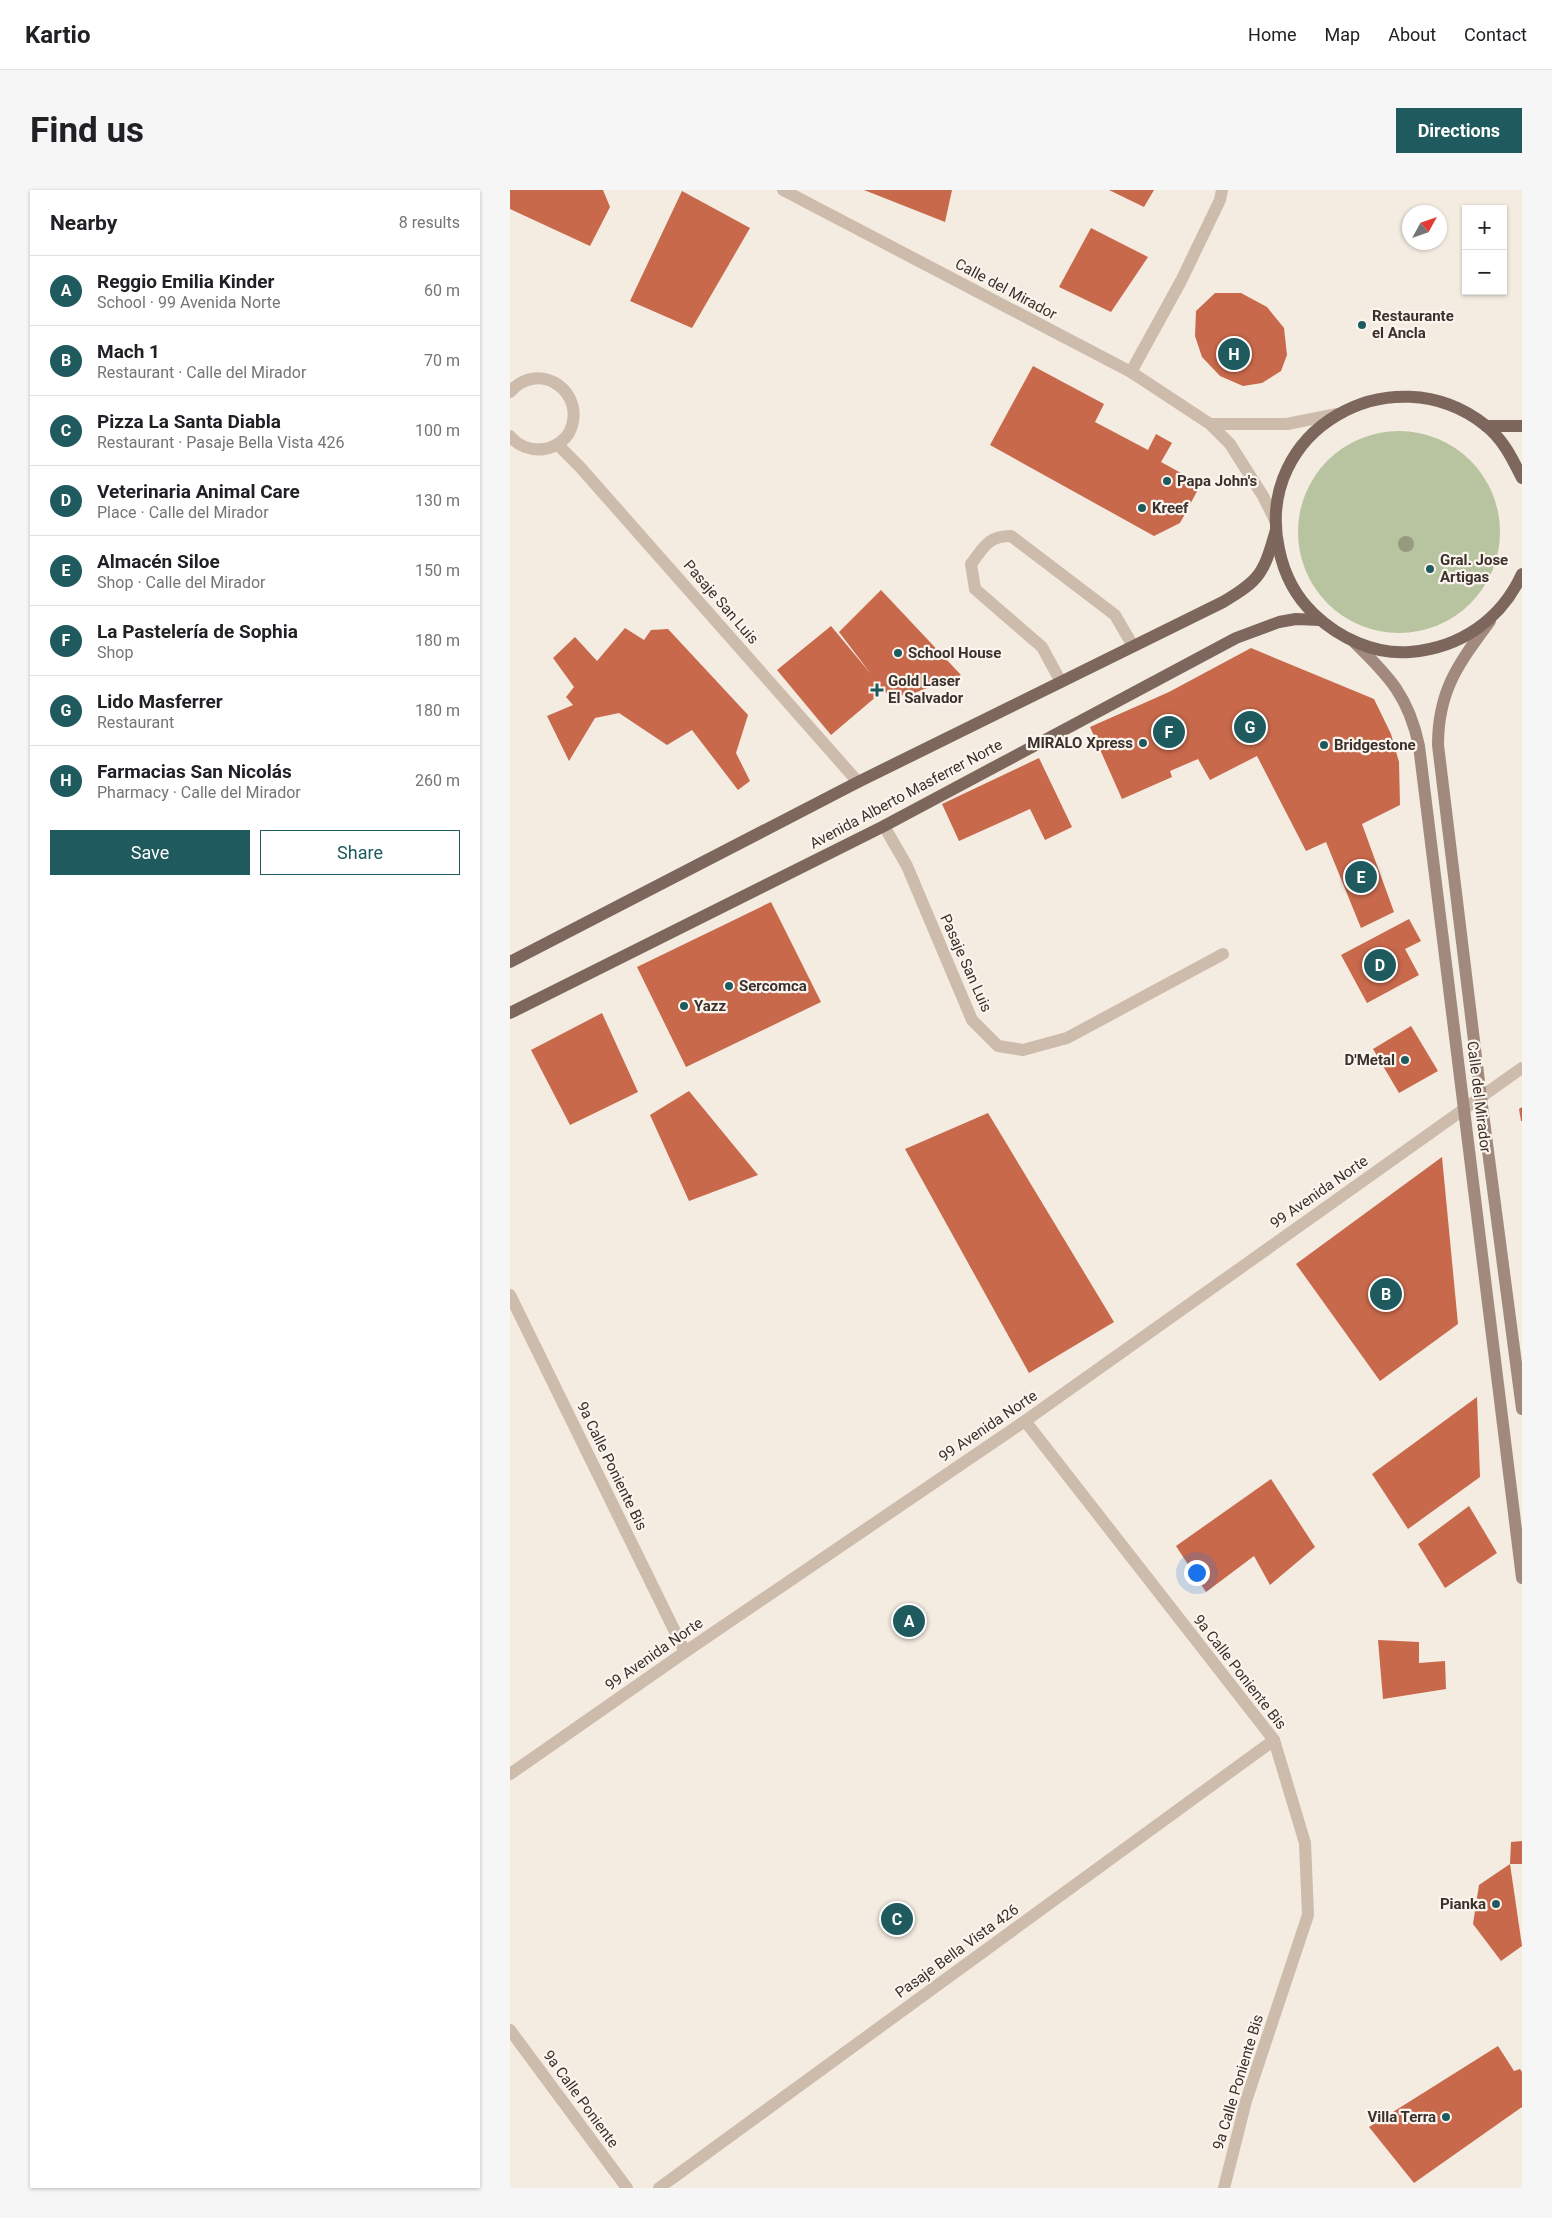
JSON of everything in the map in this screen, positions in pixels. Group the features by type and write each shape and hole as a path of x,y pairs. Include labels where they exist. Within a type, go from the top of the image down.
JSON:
{"main road":[{"path":"1522,478 1508,451 1486,426 1473,417 1449,404 1411,396 1380,398 1351,407 1337,414 1315,431 1297,452 1285,476 1277,503 1276,526 1281,560 1297,595 1320,620 1354,642 1387,651 1421,651 1454,642 1470,634 1496,613 1515,588 1522,574"},
{"path":"1486,426 1522,426"},
{"name":"Avenida Alberto Masferrer Norte","path":"510,962 858,782 1244,590 1260,575 1268,558 1276,526"},
{"name":"Calle del Mirador","path":"1496,613 1463,658 1449,682 1438,722 1438,745 1481,1098 1522,1409"},
{"name":"Avenida Alberto Masferrer Norte","path":"510,1013 884,826 1236,638 1280,622 1296,619 1320,620"},
{"name":"Calle del Mirador","path":"1354,642 1387,674 1407,706 1415,727 1522,1578"}],"street":[{"name":"Calle del Mirador","path":"783,190 1131,372 1210,424 1230,444 1263,496 1276,526"},
{"path":"1131,372 1181,281 1220,200 1222,190"},
{"path":"510,392 524,381 536,378 548,379 567,392 574,414 572,426 567,436 558,444 547,449 535,450 523,447 510,436"},
{"path":"1210,424 1287,424 1337,414"},
{"name":"Pasaje San Luis","path":"558,444 858,782"},
{"path":"1062,682 1042,647 975,589 971,564 994,538 1011,536 1115,615 1133,646"},
{"name":"Pasaje San Luis","path":"884,826 907,866 972,1020 998,1046 1023,1050 1067,1038 1223,954"},
{"name":"99 Avenida Norte","path":"510,1774 685,1652 1025,1421 1522,1068"},
{"name":"9a Calle Poniente Bis","path":"510,1295 685,1652"},
{"name":"9a Calle Poniente Bis","path":"1025,1421 1274,1740 1305,1843 1308,1915 1246,2101 1224,2188"},
{"name":"Pasaje Bella Vista 426","path":"659,2188 1274,1740"},
{"name":"9a Calle Poniente","path":"510,2030 626,2188"}],"green space":[{"path":"1399,431 1419,433 1446,443 1463,454 1477,468 1492,494 1498,512 1500,532 1498,552 1488,579 1477,596 1463,610 1437,625 1419,631 1399,633 1379,631 1352,621 1335,610 1321,596 1306,570 1300,552 1298,532 1300,512 1310,485 1321,468 1335,454 1361,439 1379,433"}],"building":[{"path":"510,190 603,190 610,207 590,246 510,209"},
{"path":"864,190 952,190 945,222"},
{"path":"1109,190 1154,190 1144,207"},
{"path":"682,191 750,228 692,328 630,301"},
{"path":"1091,228 1148,257 1111,312 1059,287"},
{"path":"1215,293 1241,293 1267,307 1284,328 1287,355 1281,371 1262,383 1243,386 1220,376 1202,357 1195,336 1196,311"},
{"path":"1033,366 1104,404 1095,422 1148,450 1156,434 1172,443 1161,462 1201,484 1180,523 1154,536 990,445"},
{"path":"881,590 961,675 912,694 889,697 884,690 831,735 777,670 831,626 871,674 839,632"},
{"path":"625,628 644,640 651,630 668,629 748,715 736,753 750,781 738,790 692,730 667,745 619,713 595,718 569,761 547,716 573,705 566,697 574,687 553,658 575,637 597,661"},
{"path":"1251,648 1374,699 1391,734 1399,762 1400,805 1362,824 1394,912 1361,928 1326,842 1306,851 1257,756 1210,780 1198,759 1170,771 1172,777 1122,799 1090,727 1169,692"},
{"path":"1039,758 1072,827 1045,840 1030,809 959,841 942,804"},
{"path":"771,902 821,1002 686,1067 637,967"},
{"path":"1409,919 1421,941 1405,949 1419,975 1367,1003 1341,955"},
{"path":"602,1013 638,1092 570,1125 531,1050"},
{"name":"D'Metal","path":"1411,1026 1438,1071 1399,1093 1373,1049"},
{"path":"689,1091 758,1175 689,1201 650,1115"},
{"path":"1522,1107 1522,1121 1521,1121 1519,1109"},
{"path":"988,1113 1114,1322 1029,1373 905,1149"},
{"path":"1442,1157 1458,1324 1380,1381 1296,1264"},
{"path":"1477,1397 1480,1477 1408,1529 1372,1474"},
{"path":"1271,1479 1315,1547 1270,1585 1254,1556 1206,1592 1176,1546"},
{"path":"1469,1506 1497,1553 1445,1588 1418,1544"},
{"path":"1378,1640 1419,1642 1419,1663 1445,1661 1446,1689 1383,1699"},
{"path":"1522,1841 1522,1864 1510,1864 1511,1842"},
{"name":"Pianka","path":"1510,1864 1522,1946 1501,1961 1473,1924 1479,1885"},
{"name":"Villa Terra","path":"1498,2046 1514,2071 1520,2069 1522,2072 1522,2107 1414,2183 1369,2127"}],"place":[{"name":"Restaurante el Ancla","path":"1362,325"},
{"name":"Farmacias San Nicolás","path":"1234,354"},
{"name":"Papa John's","path":"1167,481"},
{"name":"Kreef","path":"1142,508"},
{"name":"Gral. Jose Artigas","path":"1430,569"},
{"name":"School House","path":"898,653"},
{"name":"Gold Laser El Salvador","path":"877,690"},
{"name":"Lido Masferrer","path":"1250,727"},
{"name":"La Pastelería de Sophia","path":"1169,732"},
{"name":"MIRALO Xpress","path":"1143,743"},
{"name":"Bridgestone","path":"1324,745"},
{"name":"Almacén Siloe","path":"1361,877"},
{"name":"Veterinaria Animal Care","path":"1380,965"},
{"name":"Sercomca","path":"729,986"},
{"name":"Yazz","path":"684,1006"},
{"name":"D'Metal","path":"1405,1060"},
{"name":"Mach 1","path":"1386,1294"},
{"name":"Reggio Emilia Kinder","path":"909,1621"},
{"name":"Pianka","path":"1496,1904"},
{"name":"Pizza La Santa Diabla","path":"897,1919"},
{"name":"Villa Terra","path":"1446,2117"}]}
